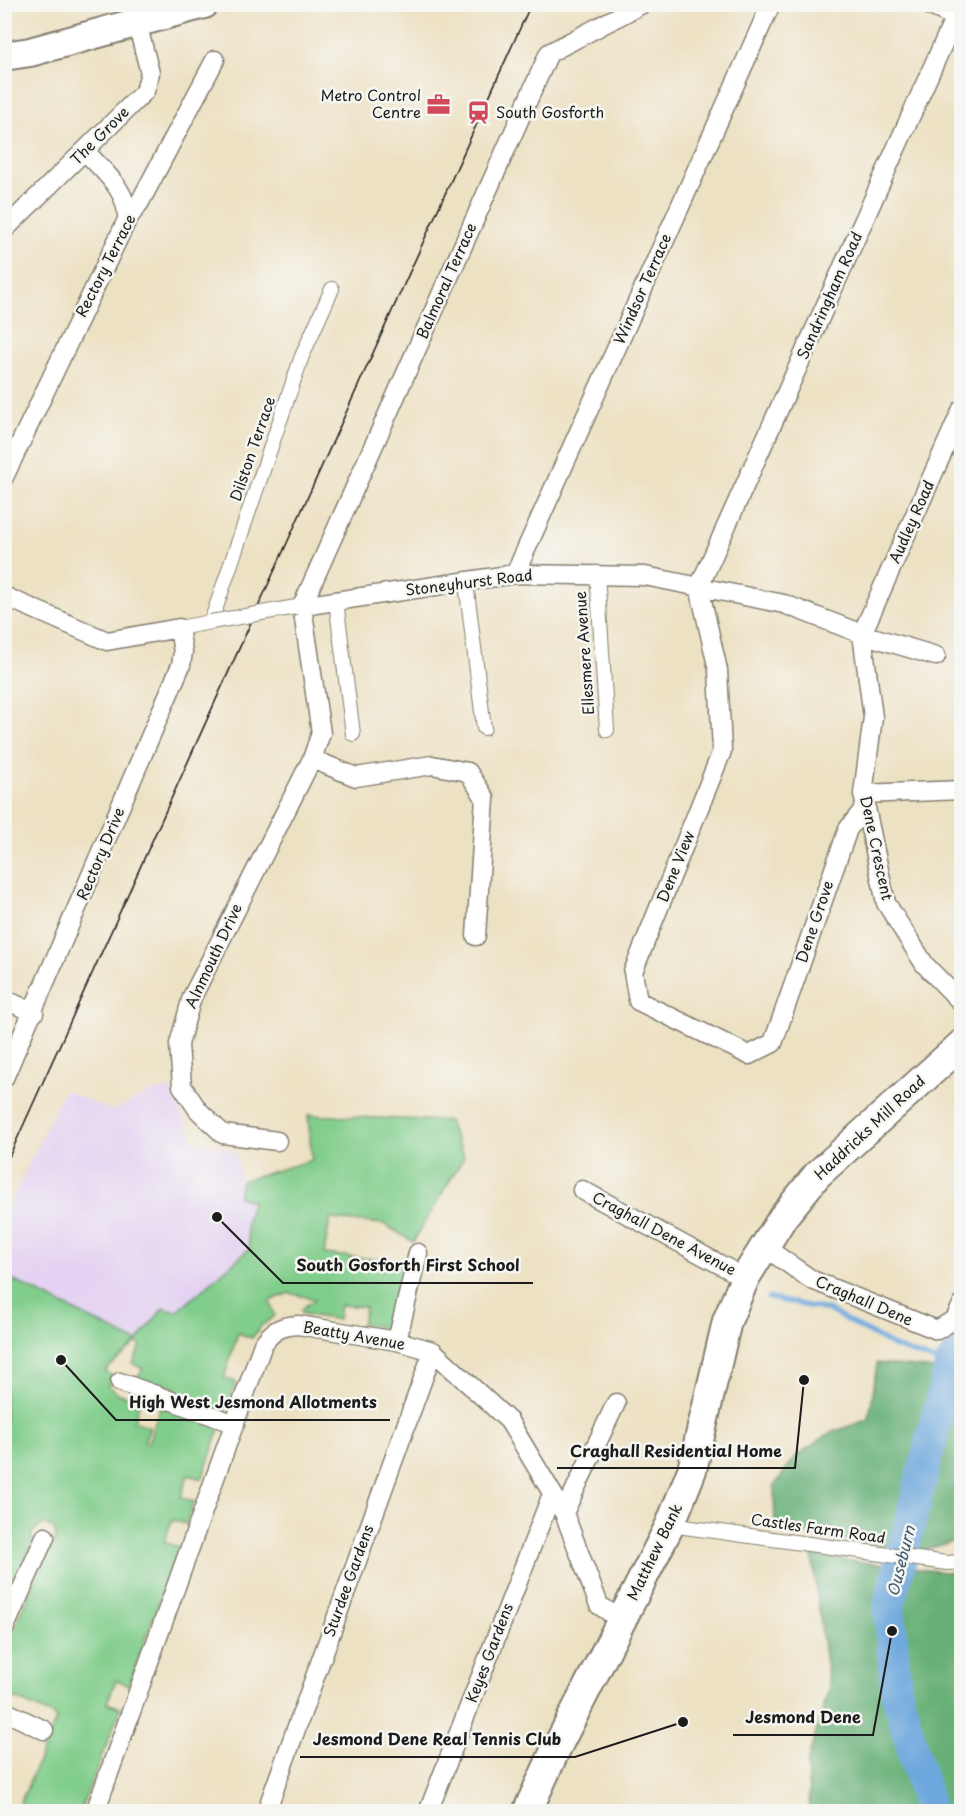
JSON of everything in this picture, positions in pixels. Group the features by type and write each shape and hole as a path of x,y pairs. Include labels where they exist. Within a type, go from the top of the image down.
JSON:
{"main road":[{"path":"4,56 30,52 204,4"},
{"name":"Haddricks Mill Road","path":"745,1278 763,1246 817,1175 962,1044"},
{"name":"Matthew Bank","path":"527,1812 670,1526 692,1470 727,1321 745,1278"}],"street":[{"name":"Balmoral Terrace","path":"299,606 549,53 642,4"},
{"name":"Windsor Terrace","path":"514,574 771,4"},
{"path":"926,4 958,11"},
{"name":"Sandringham Road","path":"699,587 958,11"},
{"name":"The Grove","path":"4,230 86,152 145,91 150,73 137,23"},
{"name":"Rectory Terrace","path":"4,477 127,220 140,202 215,60"},
{"path":"86,152 123,193 128,206 127,220"},
{"name":"Dilston Terrace","path":"211,622 302,356 332,289"},
{"name":"Audley Road","path":"862,634 962,409"},
{"name":"Stoneyhurst Road","path":"4,596 106,641 299,606 466,583 514,574 597,573 645,576 784,604 862,634 936,656"},
{"name":"Ellesmere Avenue","path":"597,573 607,730"},
{"path":"466,583 484,728"},
{"name":"Dene View","path":"699,587 718,670 722,751 633,972 638,1001 749,1055 773,1043"},
{"path":"336,601 353,735"},
{"name":"Alnmouth Drive","path":"277,1141 223,1134 198,1110 182,1086 179,1044 192,996 312,759 321,733 299,606"},
{"name":"Rectory Drive","path":"4,1078 34,1013 181,665 183,652 179,628"},
{"name":"Dene Crescent","path":"862,634 873,717 864,800 886,903 925,965 962,1003"},
{"path":"312,759 356,777 432,765 468,772 485,798 476,936"},
{"path":"864,800 962,790"},
{"name":"Dene Grove","path":"773,1043 848,829 864,800"},
{"path":"4,999 34,1013"},
{"name":"Craghall Dene Avenue","path":"582,1190 745,1278"},
{"name":"Craghall Dene","path":"763,1246 812,1280 937,1330 955,1319 962,1305"},
{"path":"397,1341 418,1253"},
{"name":"Beatty Avenue","path":"95,1812 263,1344 271,1333 284,1326 298,1325 397,1341 433,1351 509,1420 564,1513 599,1605 621,1620"},
{"name":"Sturdee Gardens","path":"266,1812 433,1351"},
{"path":"120,1382 235,1424"},
{"path":"564,1513 616,1403"},
{"name":"Keyes Gardens","path":"428,1812 552,1494"},
{"name":"Castles Farm Road","path":"670,1526 946,1563 962,1562"},
{"path":"4,1629 45,1537"},
{"path":"4,1711 44,1730"}],"shaded area":[{"path":"170,1089 192,1134 191,1139 236,1152 241,1181 312,1160 308,1115 448,1121 464,1157 413,1242 384,1224 331,1219 177,1312 163,1308 137,1343 5,1276 5,1214 64,1090 112,1111 153,1091"}],"green space":[{"path":"308,1115 448,1121 464,1157 413,1242 384,1224 330,1219 324,1254 401,1262 405,1276 393,1329 362,1324 365,1307 340,1305 338,1320 303,1314 301,1309 315,1299 289,1293 270,1301 275,1316 261,1326 252,1338 238,1333 224,1378 236,1382 225,1413 178,1395 176,1390 164,1385 155,1388 136,1380 143,1369 133,1364 141,1345 137,1343 105,1371 112,1376 108,1385 117,1393 140,1401 134,1421 150,1427 144,1442 148,1443 160,1408 173,1408 221,1425 202,1479 188,1475 181,1497 194,1502 186,1524 172,1520 164,1542 178,1547 129,1685 116,1680 107,1703 121,1708 80,1811 17,1811 56,1720 53,1715 5,1694 5,1652 47,1550 53,1545 56,1537 53,1528 44,1524 32,1532 32,1542 5,1606 5,1276 137,1342 163,1308 177,1312 250,1248 246,1225 252,1201 238,1197 241,1181 312,1160"},
{"path":"961,1330 961,1539 919,1552 775,1528 774,1486 795,1457 830,1433 869,1419 877,1363 933,1369"},
{"path":"812,1556 961,1574 961,1811 810,1811 807,1763 829,1688"}],"waterway":[{"path":"768,1298 828,1310 895,1347 950,1366"},
{"name":"Ouseburn","path":"930,1812 896,1690 889,1605 950,1366 962,1349"}],"tram line":[{"path":"4,1168 531,4"}],"place":[{"name":"Metro Control Centre","path":"439,105"},
{"name":"South Gosforth","path":"478,113"},
{"name":"South Gosforth First School","path":"217,1217"},
{"name":"High West Jesmond Allotments","path":"61,1360"},
{"name":"Craghall Residential Home","path":"804,1380"},
{"name":"Jesmond Dene","path":"892,1631"},
{"name":"Jesmond Dene Real Tennis Club","path":"683,1722"}]}
